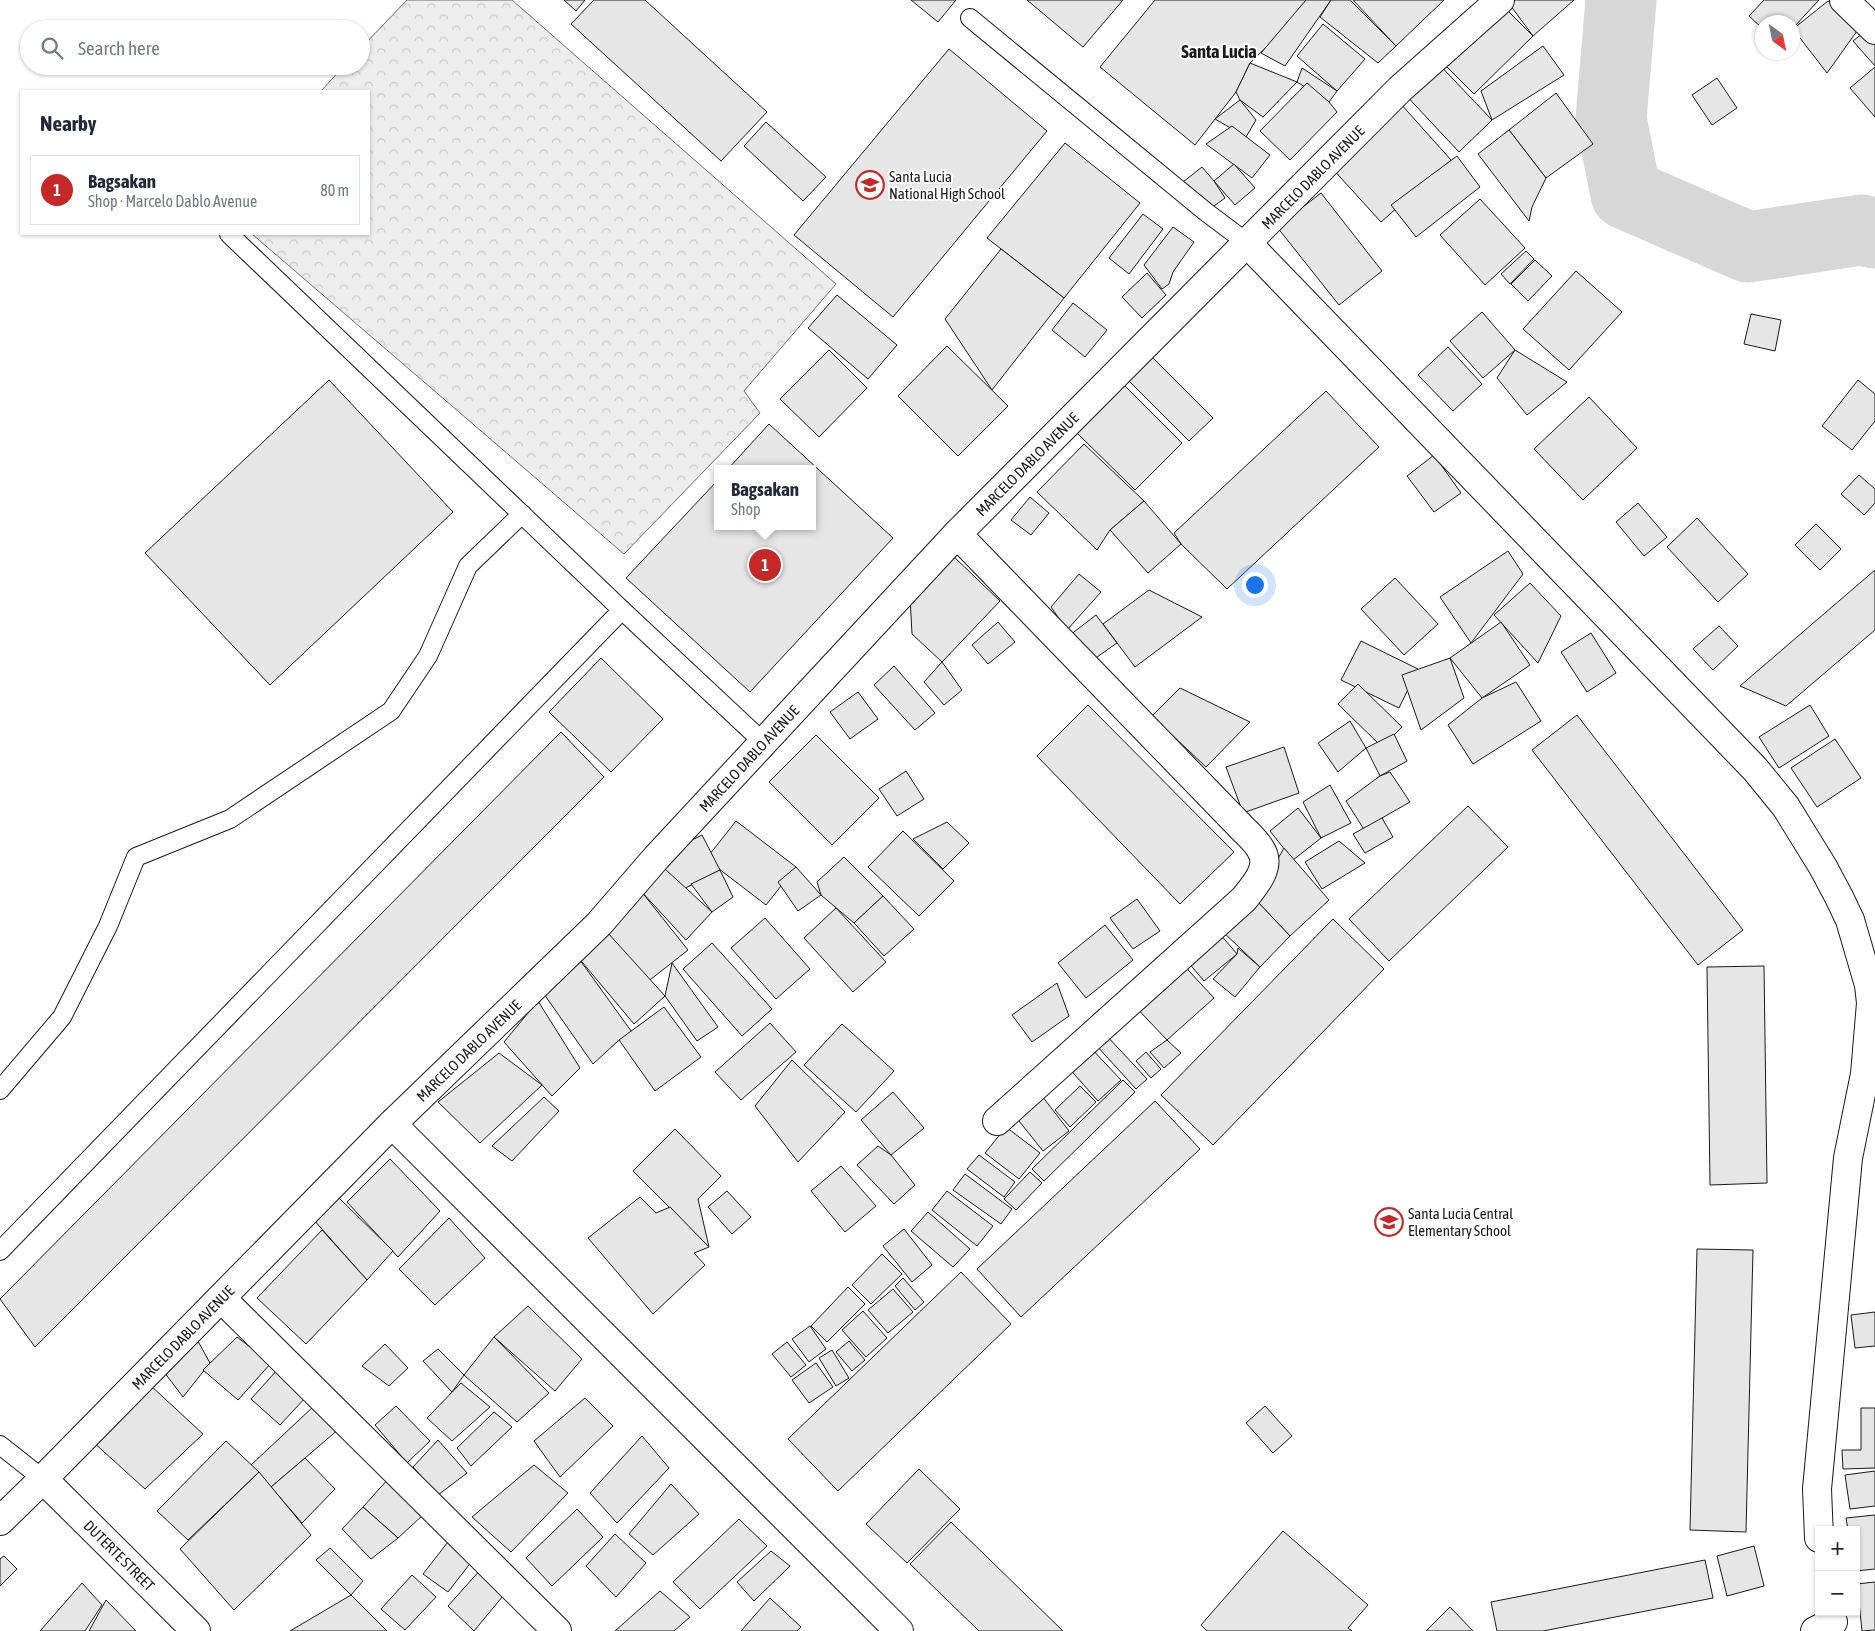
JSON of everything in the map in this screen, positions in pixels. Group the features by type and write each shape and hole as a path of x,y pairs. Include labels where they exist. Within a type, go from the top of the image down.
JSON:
{"street":[{"name":"MARCELO DABLO AVENUE","path":"0,1520 43,1479 392,1124 599,924 656,858 958,534 1246,242 1400,89 1500,0"},
{"path":"1844,0 1875,30"},
{"path":"1246,242 1755,769 1790,815 1823,867 1850,920 1869,985 1871,1003 1865,1074 1848,1158 1817,1489 1819,1526"},
{"path":"958,534 1243,829 1262,850 1264,866 1259,878 1244,899 997,1121"},
{"path":"392,1124 899,1631"},
{"path":"221,1298 557,1631"},
{"name":"DUTERTE STREET","path":"43,1479 196,1631"}],"lane":[{"path":"970,18 1206,212 1246,242"},
{"path":"230,235 622,610 763,742"},
{"path":"0,1090 62,1017 108,926 136,857 230,819 391,711 428,656 468,566 522,514"},
{"path":"0,1251 622,610"},
{"path":"0,1445 43,1479"}],"green space":[{"path":"407,0 512,0 836,284 744,391 760,413 624,554 253,235 370,235 370,90 322,90 336,75 370,75 370,39"}],"building":[{"path":"564,0 585,0 576,11"},
{"path":"594,0 645,0 767,112 721,161 571,24"},
{"path":"911,0 956,0 938,22"},
{"path":"1027,0 1123,0 1083,47"},
{"path":"1155,0 1305,0 1310,4 1250,63 1236,92 1195,145 1100,67"},
{"path":"1306,0 1331,0 1285,66 1261,53"},
{"path":"1331,0 1350,0 1396,46 1378,63 1320,17"},
{"path":"1353,0 1444,0 1396,46"},
{"path":"1515,0 1574,0 1533,36 1510,5"},
{"path":"1764,0 1819,0 1800,20 1800,15 1755,15 1755,22 1749,16"},
{"path":"1828,1 1862,24 1827,73 1800,38 1800,23"},
{"path":"1502,5 1533,36 1474,94 1444,64"},
{"path":"1323,24 1365,59 1337,91 1297,56"},
{"path":"1868,29 1875,37 1875,66 1853,41"},
{"path":"1543,46 1564,75 1492,120 1481,91"},
{"path":"949,49 1047,131 893,317 794,235"},
{"path":"1433,58 1492,120 1459,152 1400,89"},
{"path":"1250,63 1297,82 1263,117 1240,100 1236,92"},
{"path":"1875,67 1875,117 1850,88"},
{"path":"1302,68 1337,91 1329,102 1297,82"},
{"path":"1717,78 1737,108 1712,125 1692,95"},
{"path":"1307,83 1329,102 1337,112 1290,160 1260,131"},
{"path":"1556,93 1593,144 1546,178 1509,130"},
{"path":"1240,100 1256,120 1246,137 1215,119"},
{"path":"1400,103 1451,160 1381,222 1330,166"},
{"path":"766,122 826,177 803,201 744,146"},
{"path":"1232,126 1270,155 1252,178 1206,144"},
{"path":"1509,130 1546,178 1532,207 1529,221 1478,154"},
{"path":"1065,143 1140,203 1064,298 987,238"},
{"path":"1457,156 1480,187 1416,237 1391,205"},
{"path":"1234,164 1255,188 1235,205 1214,181"},
{"path":"1202,167 1225,198 1206,212 1183,182"},
{"path":"1321,193 1382,271 1339,305 1277,227"},
{"path":"1480,199 1525,248 1485,285 1440,235"},
{"path":"1143,214 1163,229 1129,274 1109,258"},
{"path":"1173,227 1194,242 1173,272 1169,284 1162,289 1144,265"},
{"path":"1001,249 1064,298 992,390 945,319"},
{"path":"1526,251 1534,259 1510,284 1501,274"},
{"path":"1535,260 1552,276 1528,301 1511,284"},
{"path":"1576,271 1622,312 1569,370 1523,329"},
{"path":"1147,273 1166,295 1142,318 1122,297"},
{"path":"837,295 897,345 868,379 808,328"},
{"path":"1073,303 1107,330 1085,357 1052,330"},
{"path":"1482,312 1515,350 1483,378 1450,341"},
{"path":"1751,314 1781,320 1775,351 1744,344"},
{"path":"947,346 1008,406 958,456 898,396"},
{"path":"1448,347 1482,384 1453,411 1418,375"},
{"path":"829,350 867,388 819,437 780,399"},
{"path":"1515,350 1567,382 1527,415 1497,378"},
{"path":"1151,356 1213,418 1189,441 1128,380"},
{"path":"329,380 453,512 270,685 145,553"},
{"path":"1858,380 1875,394 1875,421 1852,450 1822,426"},
{"path":"1121,382 1182,443 1135,490 1074,430"},
{"path":"1326,391 1379,447 1227,589 1181,544 1174,533"},
{"path":"1589,397 1637,448 1583,500 1534,449"},
{"path":"769,424 814,465 732,465"},
{"path":"1084,444 1144,501 1110,530 1097,550 1037,492"},
{"path":"1434,455 1461,493 1434,512 1407,476"},
{"path":"816,467 893,538 750,692 626,578 714,484 714,530 816,530"},
{"path":"1859,475 1875,489 1875,503 1864,515 1841,494"},
{"path":"1030,497 1049,513 1031,535 1011,520"},
{"path":"1144,501 1181,544 1148,573 1110,530"},
{"path":"1638,503 1667,537 1644,556 1616,522"},
{"path":"1697,518 1748,574 1718,602 1667,547"},
{"path":"1816,524 1841,549 1820,570 1795,545"},
{"path":"1508,551 1523,574 1471,643 1440,597"},
{"path":"951,554 1000,601 942,662 912,634 910,597"},
{"path":"1875,570 1875,630 1786,706 1740,686"},
{"path":"1079,574 1101,592 1067,630 1051,607"},
{"path":"1395,578 1438,624 1404,655 1361,609"},
{"path":"1530,583 1561,616 1538,663 1494,615"},
{"path":"1149,590 1202,617 1135,667 1103,624"},
{"path":"1096,615 1117,643 1090,662 1070,635"},
{"path":"998,622 1015,642 988,664 972,645"},
{"path":"1501,622 1530,665 1482,698 1450,658"},
{"path":"1719,626 1738,646 1713,670 1693,649"},
{"path":"1591,633 1616,673 1587,692 1561,652"},
{"path":"1361,641 1418,669 1399,708 1341,680"},
{"path":"601,658 663,719 611,772 549,712"},
{"path":"1450,658 1464,698 1421,730 1402,675"},
{"path":"942,662 962,690 944,705 924,682"},
{"path":"894,666 935,713 915,730 874,685"},
{"path":"1516,682 1541,721 1473,764 1448,725 1482,698"},
{"path":"1358,684 1402,727 1382,747 1338,704"},
{"path":"1180,688 1250,722 1206,767 1152,716"},
{"path":"858,692 878,719 850,739 830,712"},
{"path":"1088,705 1234,852 1180,904 1037,756"},
{"path":"1810,705 1829,736 1779,768 1759,737"},
{"path":"1577,715 1743,930 1698,965 1532,750"},
{"path":"1350,721 1366,748 1338,772 1318,743"},
{"path":"561,732 604,777 35,1347 0,1299"},
{"path":"1394,734 1407,761 1380,776 1366,748"},
{"path":"816,735 879,798 832,845 769,782"},
{"path":"1835,739 1861,778 1817,807 1791,768"},
{"path":"1284,747 1299,793 1243,813 1226,767"},
{"path":"906,771 924,799 897,816 879,789"},
{"path":"1390,772 1410,802 1382,818 1365,831 1346,801 1380,776"},
{"path":"1330,785 1351,823 1321,838 1303,802"},
{"path":"1468,806 1508,847 1389,961 1349,919"},
{"path":"1298,808 1321,838 1293,860 1270,831"},
{"path":"1382,818 1393,837 1365,853 1353,834"},
{"path":"736,821 796,867 766,905 706,859"},
{"path":"947,822 969,843 943,869 913,839"},
{"path":"903,831 954,881 919,916 868,867"},
{"path":"702,835 720,870 674,894 665,869 656,858"},
{"path":"1339,841 1365,863 1322,889 1305,862"},
{"path":"1284,848 1329,900 1290,936 1255,899"},
{"path":"844,857 883,896 854,923 821,895 817,882"},
{"path":"796,867 821,895 798,911 778,882"},
{"path":"665,869 712,912 686,940 641,891"},
{"path":"720,870 733,897 712,912 691,884"},
{"path":"641,891 688,950 646,983 607,932"},
{"path":"883,896 914,929 884,956 854,923"},
{"path":"1137,899 1160,931 1133,949 1110,918"},
{"path":"1255,899 1290,936 1260,967 1222,931"},
{"path":"836,908 886,962 853,992 804,938"},
{"path":"765,918 810,969 776,999 731,948"},
{"path":"1333,919 1384,969 1213,1145 1161,1095"},
{"path":"1105,925 1133,960 1086,998 1058,963"},
{"path":"1214,927 1237,954 1204,981 1182,955"},
{"path":"607,932 665,996 634,1024 577,956"},
{"path":"712,943 772,1009 742,1036 683,969"},
{"path":"1238,948 1260,967 1235,997 1213,979 1237,954"},
{"path":"577,956 634,1035 619,1040 593,1064 537,984"},
{"path":"1177,958 1214,998 1167,1040 1130,1001"},
{"path":"672,963 718,1027 697,1041 665,996"},
{"path":"1764,966 1767,1183 1710,1185 1707,967"},
{"path":"1057,983 1069,1016 1032,1042 1012,1015"},
{"path":"538,1001 580,1068 552,1096 504,1042"},
{"path":"664,1007 701,1057 655,1091 619,1040"},
{"path":"770,1023 796,1052 741,1100 715,1072"},
{"path":"842,1024 894,1071 856,1112 804,1065"},
{"path":"1106,1035 1147,1079 1136,1089 1096,1045"},
{"path":"1167,1040 1181,1053 1164,1068 1150,1052"},
{"path":"1089,1046 1121,1080 1098,1101 1067,1066"},
{"path":"1146,1052 1161,1069 1151,1078 1136,1061"},
{"path":"499,1053 542,1085 480,1143 438,1102"},
{"path":"792,1060 845,1112 798,1162 755,1106"},
{"path":"1123,1080 1135,1092 1044,1181 1032,1169"},
{"path":"1080,1086 1096,1102 1070,1127 1055,1110"},
{"path":"893,1092 924,1128 891,1155 861,1120"},
{"path":"1042,1096 1069,1131 1043,1151 1015,1116"},
{"path":"544,1097 559,1111 512,1161 492,1146"},
{"path":"1155,1101 1200,1149 1021,1317 977,1269"},
{"path":"1006,1127 1040,1153 1019,1179 985,1153"},
{"path":"675,1129 721,1176 698,1199 709,1247 633,1171"},
{"path":"878,1146 891,1155 915,1185 894,1204 857,1165"},
{"path":"979,1155 1015,1182 1004,1197 967,1169"},
{"path":"390,1159 440,1211 398,1257 347,1202"},
{"path":"841,1166 876,1206 845,1232 811,1191"},
{"path":"1030,1172 1042,1183 1016,1210 1004,1199"},
{"path":"965,1174 1012,1209 1001,1224 953,1190"},
{"path":"727,1191 751,1217 732,1234 708,1207"},
{"path":"947,1191 993,1226 977,1246 932,1210"},
{"path":"336,1195 393,1251 367,1280 313,1219"},
{"path":"640,1197 656,1213 670,1207 709,1247 694,1253 705,1265 653,1314 588,1238"},
{"path":"928,1212 970,1249 953,1267 911,1231"},
{"path":"449,1218 485,1258 435,1305 399,1269"},
{"path":"904,1229 932,1265 912,1282 883,1246"},
{"path":"322,1230 367,1280 306,1344 257,1298"},
{"path":"1697,1249 1753,1250 1746,1532 1690,1530"},
{"path":"882,1254 902,1274 871,1304 852,1285"},
{"path":"961,1272 1011,1324 838,1491 788,1439"},
{"path":"903,1278 924,1302 915,1310 895,1286"},
{"path":"848,1287 865,1304 827,1342 811,1326"},
{"path":"893,1289 913,1312 888,1333 868,1310"},
{"path":"528,1306 582,1359 555,1391 494,1337"},
{"path":"863,1311 887,1338 866,1357 842,1330"},
{"path":"1875,1312 1875,1346 1855,1348 1851,1315"},
{"path":"810,1326 826,1349 809,1362 792,1339"},
{"path":"194,1334 210,1363 183,1397 161,1368"},
{"path":"237,1337 271,1363 238,1400 203,1370"},
{"path":"494,1337 549,1393 517,1422 464,1375"},
{"path":"849,1341 865,1360 852,1371 836,1352"},
{"path":"787,1342 806,1365 791,1377 772,1354"},
{"path":"385,1344 408,1368 389,1386 362,1366"},
{"path":"438,1349 464,1375 452,1392 423,1361"},
{"path":"832,1350 849,1378 836,1386 819,1358"},
{"path":"816,1363 833,1387 809,1403 792,1380"},
{"path":"278,1369 306,1397 280,1425 251,1399"},
{"path":"461,1383 490,1407 452,1441 427,1418"},
{"path":"150,1385 203,1434 145,1489 92,1441"},
{"path":"585,1398 613,1426 560,1477 534,1441"},
{"path":"314,1406 339,1429 271,1487 251,1465"},
{"path":"396,1406 430,1441 407,1463 375,1425"},
{"path":"1265,1406 1292,1436 1273,1453 1246,1423"},
{"path":"1861,1408 1875,1408 1875,1468 1843,1469 1842,1450 1861,1450"},
{"path":"494,1412 512,1427 471,1466 457,1448"},
{"path":"642,1436 669,1468 617,1523 590,1493"},
{"path":"438,1440 467,1473 438,1495 413,1467"},
{"path":"226,1441 259,1472 188,1540 157,1511"},
{"path":"305,1458 335,1489 302,1523 271,1487"},
{"path":"534,1465 568,1493 511,1552 472,1517"},
{"path":"919,1469 960,1509 907,1563 866,1524"},
{"path":"1875,1471 1875,1506 1850,1509 1845,1475"},
{"path":"259,1472 311,1535 234,1610 180,1549"},
{"path":"389,1478 423,1515 398,1538 363,1507"},
{"path":"671,1484 699,1514 653,1555 629,1534"},
{"path":"363,1507 398,1538 371,1559 342,1529"},
{"path":"577,1509 603,1537 552,1586 526,1558"},
{"path":"1875,1515 1875,1569 1860,1571 1860,1526 1847,1526 1846,1518"},
{"path":"739,1519 767,1546 700,1609 673,1582"},
{"path":"951,1522 1063,1631 979,1631 910,1564"},
{"path":"1283,1531 1368,1605 1348,1628 1352,1631 1207,1631 1201,1625"},
{"path":"615,1534 646,1563 616,1597 586,1566"},
{"path":"451,1538 475,1557 448,1592 423,1574"},
{"path":"1754,1546 1764,1586 1727,1596 1717,1556"},
{"path":"330,1548 363,1581 351,1595 316,1560"},
{"path":"771,1551 790,1566 754,1601 737,1582"},
{"path":"4,1556 17,1569 0,1586 0,1559"},
{"path":"1705,1560 1713,1598 1543,1631 1497,1631 1491,1602"},
{"path":"482,1568 503,1596 474,1631 448,1606"},
{"path":"412,1575 436,1597 405,1630 381,1609"},
{"path":"1875,1582 1875,1630 1862,1631 1860,1584"},
{"path":"82,1583 102,1605 85,1631 40,1631"},
{"path":"660,1591 690,1617 674,1631 615,1631"},
{"path":"351,1595 387,1631 290,1631"},
{"path":"770,1598 801,1627 797,1631 741,1631"},
{"path":"106,1600 136,1631 89,1631"},
{"path":"1450,1607 1473,1631 1426,1631"}],"waterway":[{"path":"1621,0 1611,119 1626,194 1748,247 1861,230 1875,233"}],"place":[{"name":"Santa Lucia National High School","path":"870,185"},
{"name":"Bagsakan","path":"765,565"},
{"name":"Santa Lucia Central Elementary School","path":"1389,1222"}],"district":[{"name":"Santa Lucia","path":"1219,51"}]}
